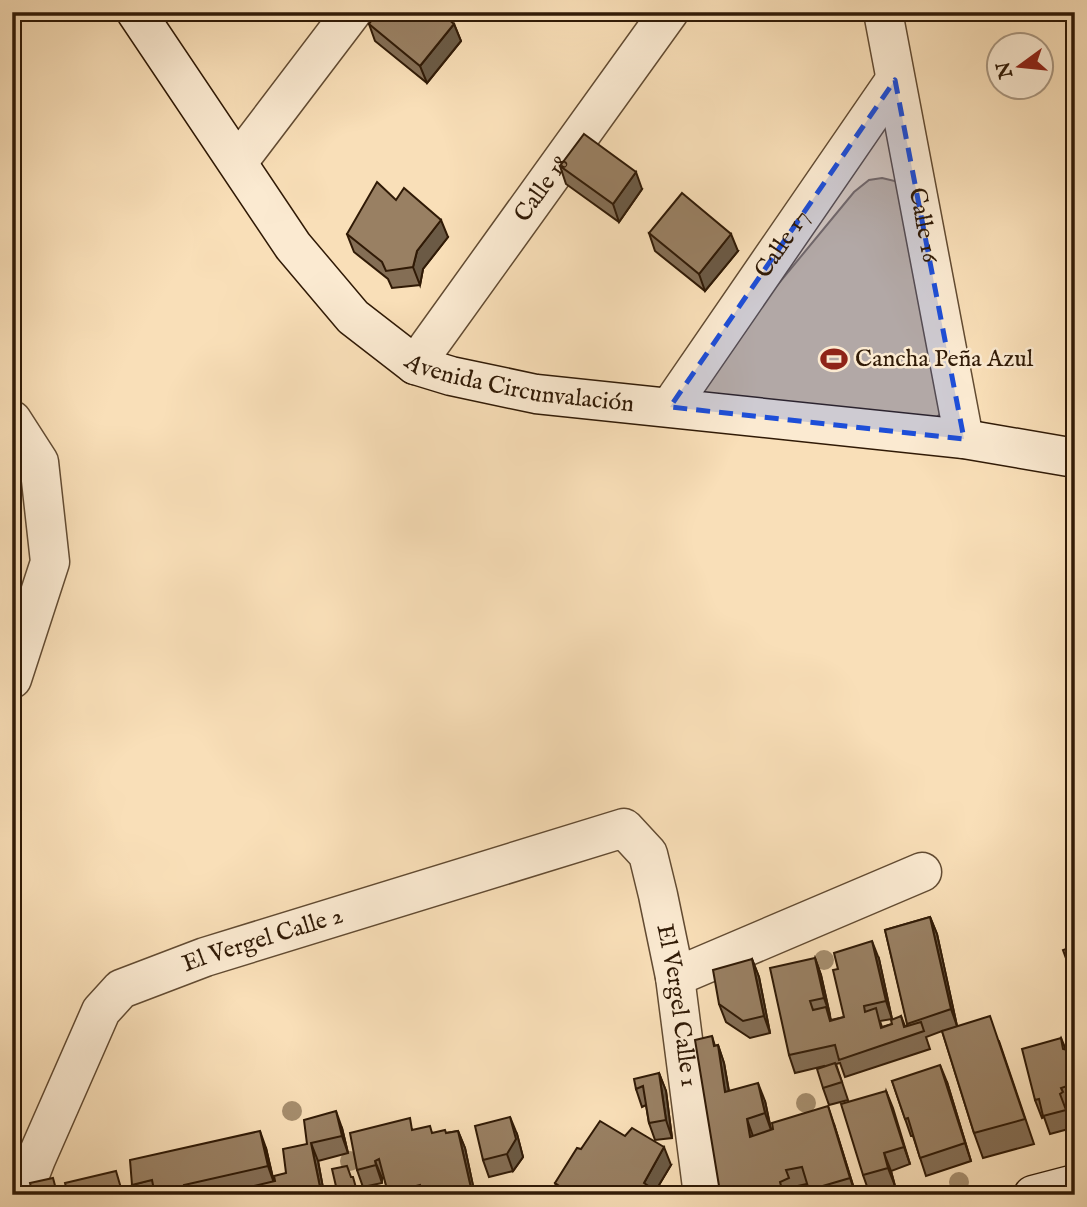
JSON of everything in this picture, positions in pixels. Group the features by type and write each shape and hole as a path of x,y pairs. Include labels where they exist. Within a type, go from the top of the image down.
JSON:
{"street":[{"name":"Avenida Circunvalación","path":"136,12 293,246 353,317 415,365 451,376 536,394 964,439 1075,458"},
{"path":"238,162 352,12"},
{"name":"Calle 18","path":"415,365 669,12"},
{"name":"Calle 16","path":"883,12 964,439"},
{"name":"Calle 17","path":"670,407 895,80"},
{"path":"12,420 39,462 50,562 14,668"},
{"name":"El Vergel Calle 1","path":"624,828 648,854 675,978 703,1195"},
{"name":"El Vergel Calle 2","path":"22,1195 101,1011 121,989 205,957 624,828"},
{"path":"675,978 922,872"},
{"path":"1033,1195 1075,1184"}],"highlighted area":[{"path":"895,80 964,439 670,407"}],"shaded area":[{"path":"882,178 899,182 942,412 935,419 708,399 701,388 705,373 854,192 869,180"}],"building":[{"path":"378,12 440,12 454,24 420,66 369,24"},
{"path":"584,134 636,172 613,204 560,166"},
{"path":"377,182 396,200 404,188 441,220 417,251 413,267 386,271 382,262 347,234"},
{"path":"682,193 731,234 699,274 649,233"},
{"path":"930,917 951,1009 907,1024 885,930"},
{"path":"872,941 886,1001 864,1006 865,1012 876,1008 881,1028 892,1024 891,1020 901,1016 904,1027 921,1022 924,1031 839,1060 835,1045 789,1055 770,968 815,958 824,998 810,1001 813,1010 826,1007 830,1021 844,1017 833,970 838,969 834,953"},
{"path":"1075,946 1075,983 1063,950"},
{"path":"752,959 764,1016 743,1021 719,1004 713,970"},
{"path":"990,1016 1025,1119 974,1133 942,1031"},
{"path":"712,1036 714,1046 718,1045 725,1092 758,1083 765,1113 747,1119 750,1137 773,1129 772,1123 828,1106 850,1178 809,1190 802,1167 786,1170 789,1178 780,1182 783,1193 778,1195 727,1195 726,1192 720,1192 695,1040"},
{"path":"1061,1038 1063,1049 1075,1049 1075,1110 1074,1107 1071,1108 1067,1086 1061,1088 1063,1092 1060,1094 1066,1110 1043,1116 1039,1099 1035,1100 1022,1049"},
{"path":"835,1063 842,1082 823,1088 817,1069"},
{"path":"940,1065 965,1143 920,1158 908,1118 905,1119 892,1081"},
{"path":"659,1073 666,1120 649,1123 643,1086 636,1089 634,1079"},
{"path":"886,1091 904,1147 884,1153 888,1168 863,1175 841,1104"},
{"path":"336,1111 342,1136 311,1143 324,1195 224,1195 275,1181 274,1176 286,1173 283,1149 307,1144 304,1120"},
{"path":"510,1117 516,1139 507,1154 483,1160 475,1126"},
{"path":"410,1118 412,1130 430,1126 432,1133 458,1131 471,1188 444,1195 422,1195 420,1185 388,1193 379,1159 375,1161 376,1165 357,1170 350,1133"},
{"path":"600,1121 625,1136 632,1128 664,1147 644,1183 650,1187 645,1195 572,1195 555,1183 577,1148 581,1149"},
{"path":"260,1131 268,1166 184,1185 186,1195 155,1195 152,1180 132,1185 130,1160"},
{"path":"347,1166 358,1195 338,1195 332,1169"},
{"path":"116,1171 123,1195 68,1195 65,1183"},
{"path":"53,1178 57,1193 33,1195 30,1183"}],"place":[{"name":"Cancha Peña Azul","path":"834,359"}]}
